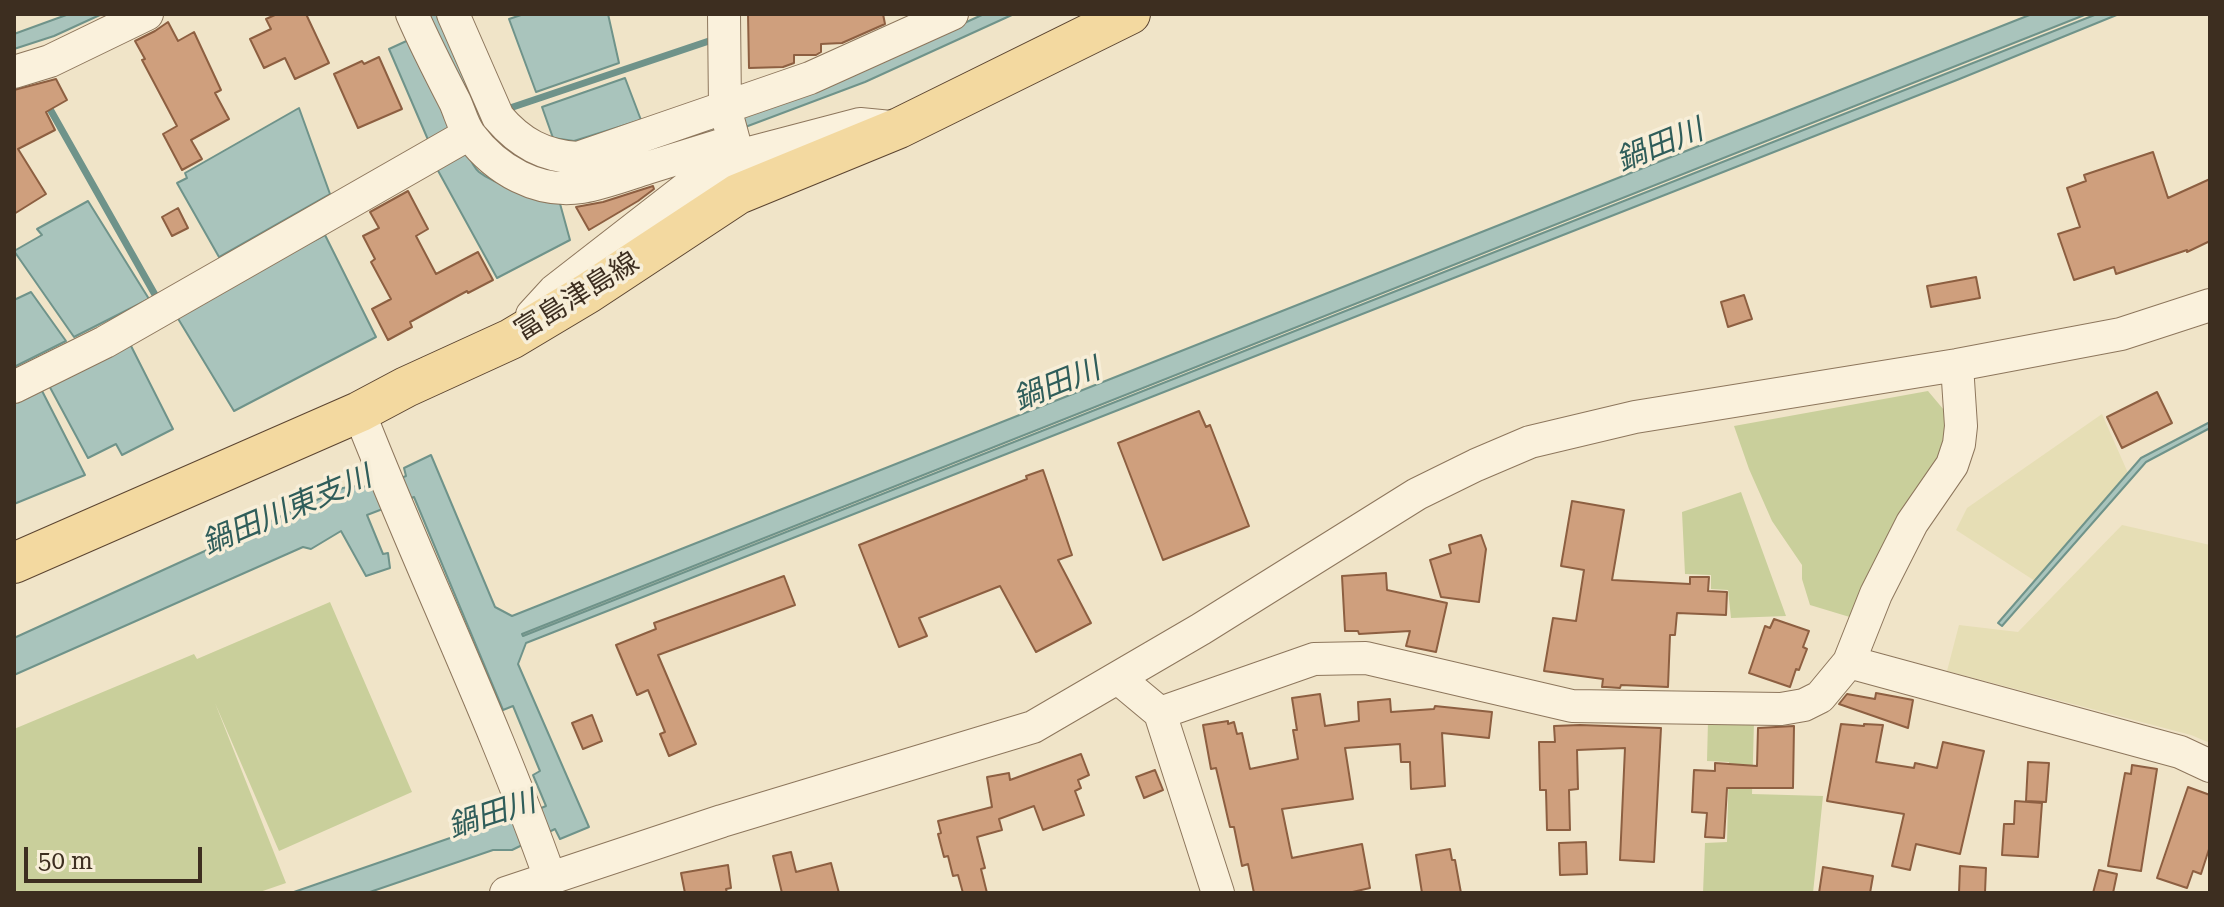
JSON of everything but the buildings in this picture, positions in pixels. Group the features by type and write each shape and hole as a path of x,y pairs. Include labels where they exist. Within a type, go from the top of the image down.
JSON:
{"main road":[{"name":"富島津島線","path":"14,563 359,412 511,339 588,293 738,194 899,128 1130,14"}],"street":[{"path":"14,72 50,61 147,14"},
{"path":"412,14 469,134 487,154 511,172 533,183 579,187 607,181 733,135"},
{"path":"453,14 498,117 519,138 546,153 578,158 733,135 860,124 899,128"},
{"path":"724,14 733,135"},
{"path":"511,339 554,291 702,176 733,135 810,78 952,14"},
{"path":"14,387 118,335 469,134"},
{"path":"506,893 545,863 722,821 1033,727 1201,629 1417,494 1530,442 1635,417 1957,365 2121,334 2210,305"},
{"path":"1160,713 1314,659 1366,658 1572,706 1781,709 1804,705 1820,697 1849,662 1890,565 1912,523 1952,465 1961,426 1957,365"},
{"path":"359,412 545,863"},
{"path":"1849,662 2180,752 2210,766"},
{"path":"1118,678 1160,713 1218,893"}],"shaded area":[{"path":"2102,414 2128,473 2035,581 1956,530 1967,508"},
{"path":"2122,525 2210,545 2210,743 2191,735 1947,671 1959,625 2018,632"}],"green space":[{"path":"1928,391 1949,416 1951,438 1853,618 1810,605 1802,579 1802,565 1772,521 1734,426"},
{"path":"1741,492 1786,616 1731,618 1728,590 1711,589 1711,575 1685,574 1682,512"},
{"path":"330,602 412,792 279,851 215,703 286,883 257,893 14,893 14,729 194,654 197,659"},
{"path":"1708,721 1754,722 1752,794 1823,796 1813,893 1703,893 1705,843 1727,842 1729,762 1707,761"}],"water":[{"path":"69,14 102,14 54,36 14,49 14,34"},
{"path":"422,14 438,14 543,163 864,69 984,14 1014,14 865,82 708,141 564,182 487,143"},
{"path":"524,14 608,14 619,63 536,92 509,19"},
{"path":"2032,14 2087,14 522,634 2097,14 2119,14 526,643 518,664 589,827 560,839 555,829 512,850 493,850 367,893 291,893 505,819 510,821 546,806 533,775 540,771 513,706 503,710 414,497 367,515 383,554 388,553 390,568 366,576 341,531 311,549 303,547 14,675 14,638 343,488 378,487 406,476 404,468 431,455 495,607 512,616"},
{"path":"413,38 451,129 429,142 389,49"},
{"path":"625,78 641,120 574,141 553,138 542,107"},
{"path":"299,108 330,194 219,257 177,183 187,178 185,173"},
{"path":"466,150 475,167 486,177 559,200 570,240 497,278 436,167"},
{"path":"88,201 149,299 74,337 14,251 42,235 37,229"},
{"path":"325,235 376,337 234,411 174,312"},
{"path":"31,292 66,341 14,367 14,300"},
{"path":"127,338 173,429 122,455 116,444 88,458 46,380"},
{"path":"38,383 85,475 14,504 14,396"},
{"path":"2210,422 2210,428 2146,462 2002,626 1998,623 2141,458"}],"waterway":[{"path":"510,108 709,41"},
{"path":"46,102 158,300 161,298"}],"water label":[{"name":"鍋田川","path":"1660,146"},
{"name":"鍋田川","path":"1057,385"},
{"name":"鍋田川東支川","path":"287,511"},
{"name":"鍋田川","path":"492,815"}]}
